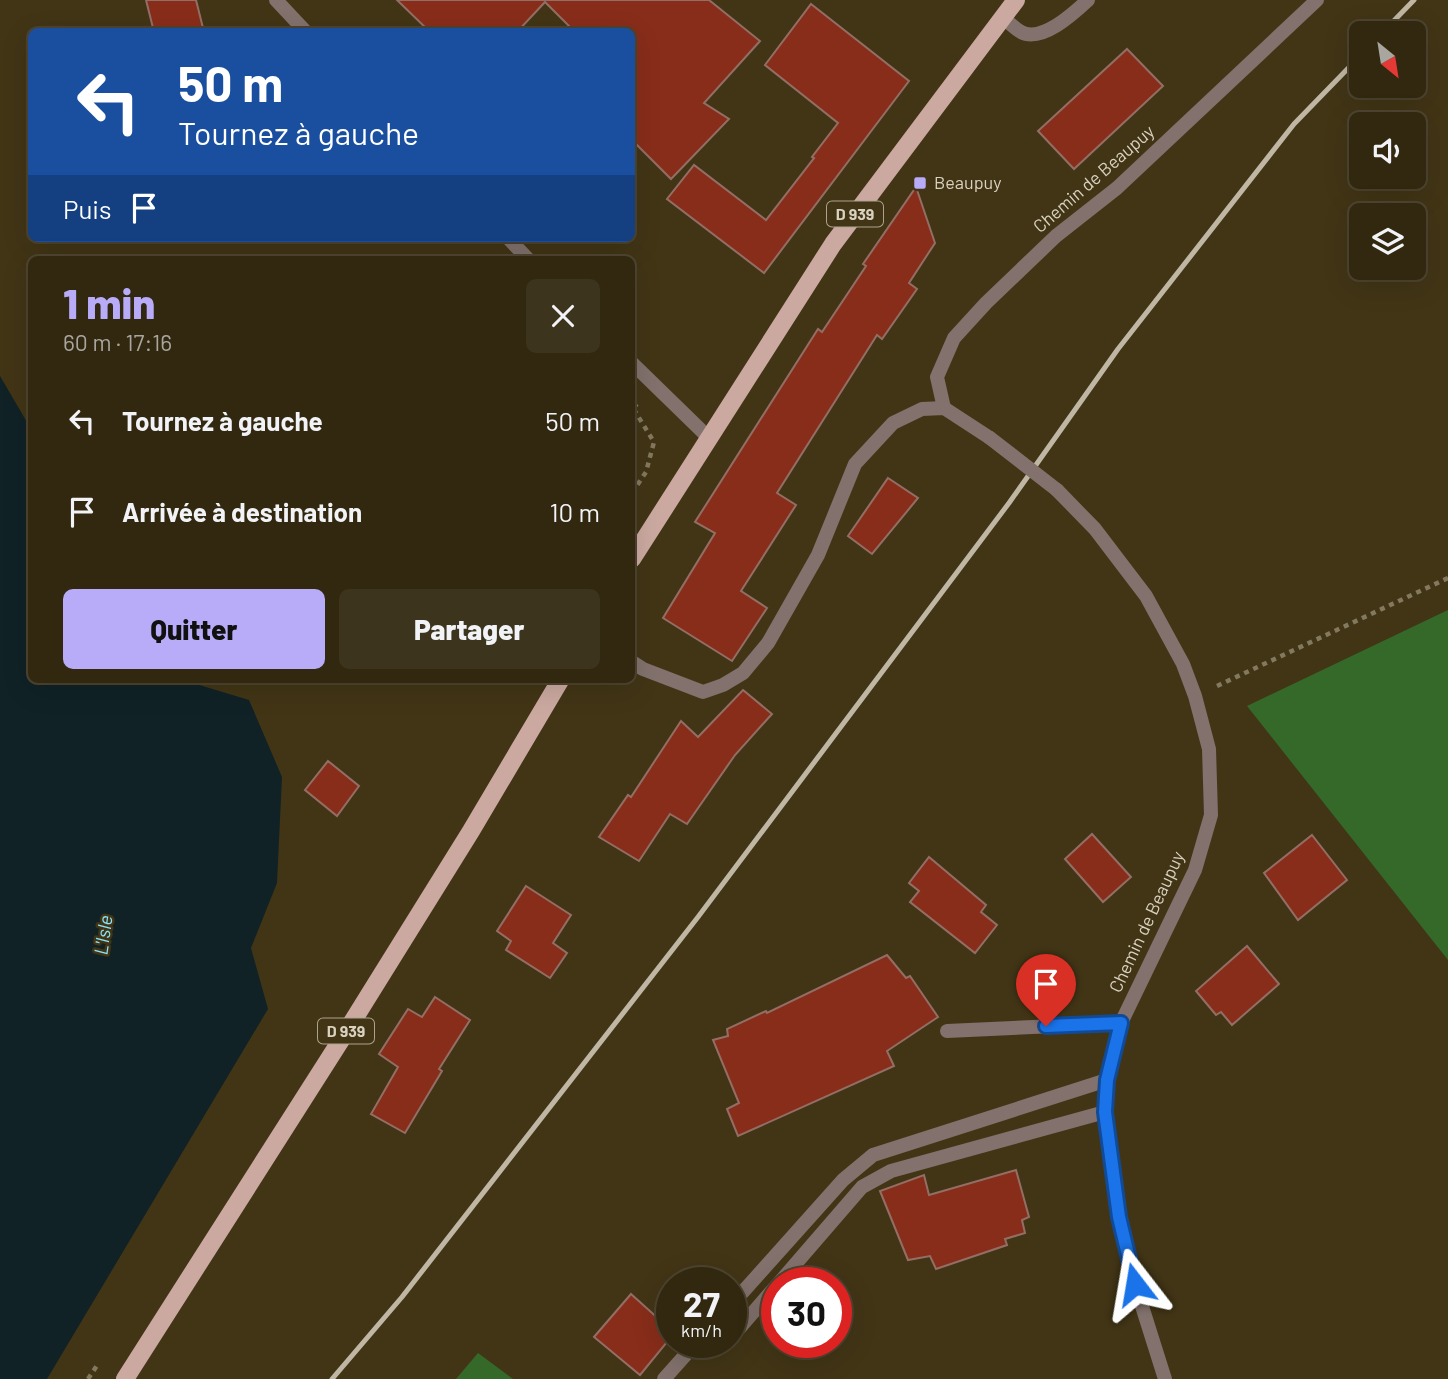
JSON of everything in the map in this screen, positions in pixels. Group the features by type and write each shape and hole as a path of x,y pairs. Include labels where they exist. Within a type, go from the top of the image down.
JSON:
{"main road":[{"name":"D 939","path":"635,554 833,244 1016,0"},
{"name":"D 939","path":"125,1379 348,1029 471,831 559,683"}],"street":[{"path":"276,0 302,28"},
{"path":"1003,18 1023,33 1035,34 1054,27 1088,0"},
{"name":"Chemin de Beaupuy","path":"1165,1379 1135,1284 1119,1217 1105,1112 1107,1080 1121,1023 1195,870 1211,816 1209,749 1184,664 1146,596 1094,529 1057,491 990,438 944,408 937,377 954,338 962,329 1056,236 1117,188 1317,0"},
{"path":"512,242 525,256"},
{"path":"635,366 708,437"},
{"path":"635,664 703,692 723,685 743,673 768,643 818,555 855,464 893,423 922,409 944,408"},
{"path":"947,1031 1121,1023"},
{"path":"747,1287 843,1180 873,1155 1107,1080"},
{"path":"793,1267 862,1187 891,1171 1105,1112"},
{"path":"747,1320 761,1303"},
{"path":"664,1379 683,1358"}],"path":[{"path":"635,406 656,386"},
{"path":"635,411 654,442 646,472 635,488"},
{"path":"1195,696 1448,579"}],"green space":[{"path":"1448,610 1448,960 1247,706"},
{"path":"478,1353 513,1379 456,1379"}],"water":[{"name":"L'Isle","path":"0,376 28,424 28,683 195,683 249,700 282,777 277,883 251,948 268,1009 47,1379 0,1379"}],"building":[{"path":"146,0 196,0 203,28 153,28"},
{"path":"397,0 709,0 760,41 704,103 729,119 671,179 635,143 635,28 571,28 545,2 521,28 426,28"},
{"path":"811,4 909,81 764,273 667,199 694,165 766,220 814,158 812,157 838,123 765,65"},
{"path":"1127,49 1163,86 1074,169 1038,131"},
{"path":"916,187 935,243 909,283 917,289 882,339 877,335 777,493 796,505 741,591 767,608 732,661 663,618 715,533 695,522 818,329 822,332 866,266 863,264"},
{"path":"888,478 918,498 872,554 848,536"},
{"path":"743,690 772,714 735,755 687,824 670,814 639,861 599,837 628,795 631,797 681,721 698,737"},
{"path":"328,761 359,786 337,816 305,790"},
{"path":"1092,834 1131,877 1103,902 1065,859"},
{"path":"1312,835 1347,880 1298,920 1264,873"},
{"path":"929,857 986,905 981,912 997,925 975,953 910,902 919,891 909,883"},
{"path":"526,886 571,915 553,943 567,953 550,978 506,950 511,941 497,931"},
{"path":"1247,946 1279,984 1232,1025 1221,1012 1216,1015 1196,991"},
{"path":"887,955 906,978 910,976 938,1017 887,1051 894,1066 738,1136 727,1109 739,1103 713,1040 728,1036 727,1029 766,1011 767,1013"},
{"path":"435,997 470,1020 439,1069 442,1071 405,1133 371,1114 398,1067 379,1054 408,1009 422,1017"},
{"path":"1016,1170 1029,1217 1022,1220 1025,1233 1005,1239 1007,1245 936,1269 930,1256 908,1260 880,1191 924,1175 929,1195"},
{"path":"631,1294 656,1317 656,1356 640,1375 594,1337"}],"railway":[{"path":"1394,21 1414,0"},
{"path":"332,1379 402,1297 698,917 1009,503 1118,349 1294,124 1349,67"}],"place":[{"name":"Beaupuy","path":"920,183"}],"route":[{"path":"1046,1026 1121,1023 1107,1080 1105,1112 1119,1217 1135,1284"}]}
